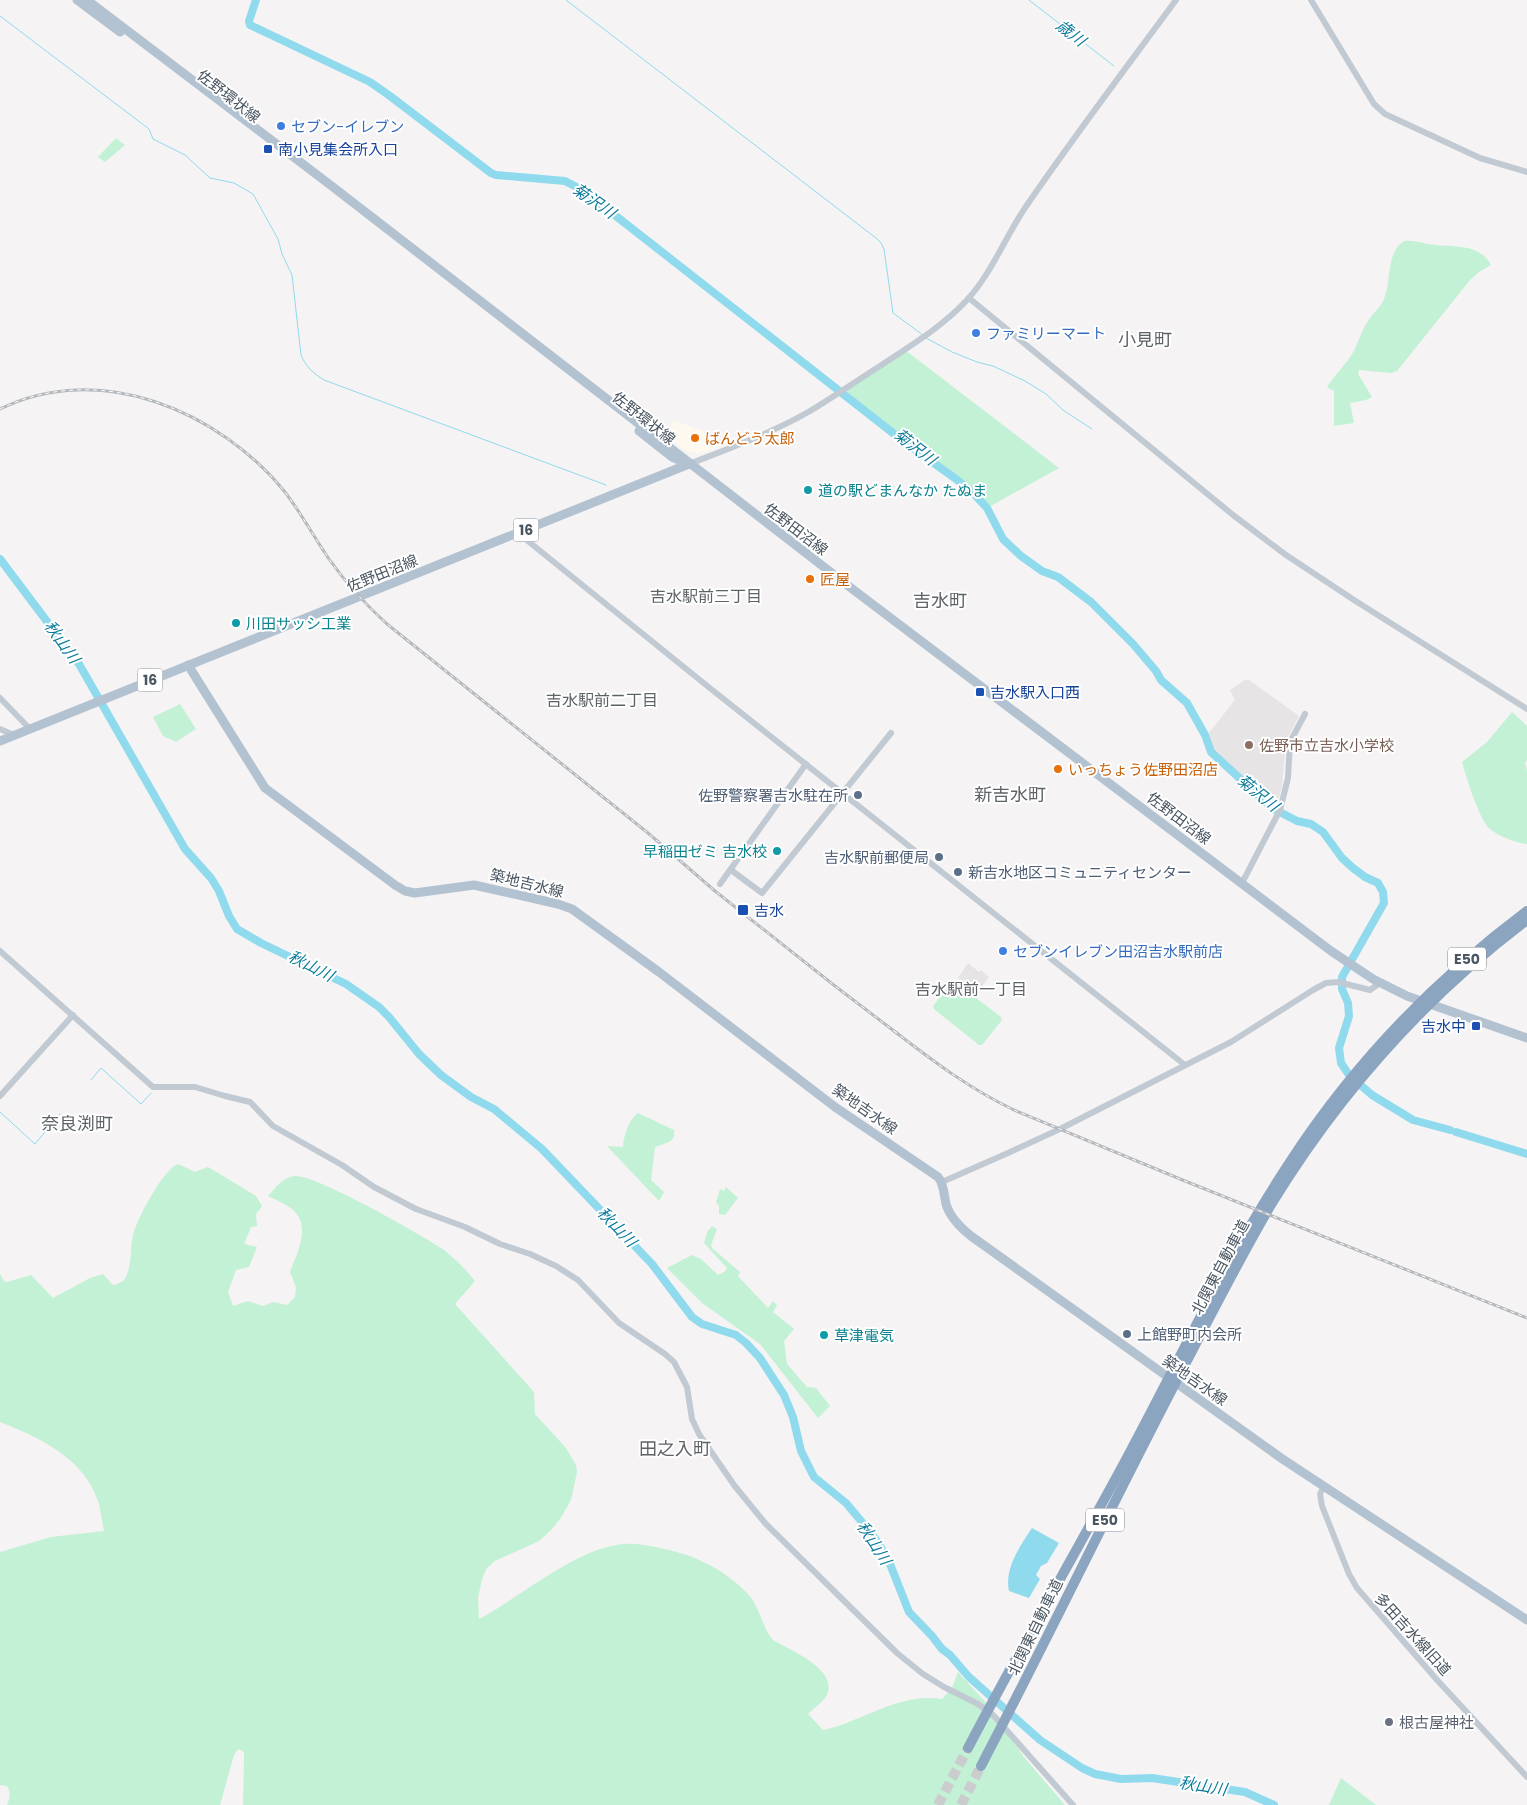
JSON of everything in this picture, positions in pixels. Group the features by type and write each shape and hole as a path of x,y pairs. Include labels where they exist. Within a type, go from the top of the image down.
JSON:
{"highway":[{"name":"北関東自動車道","path":"981,1766 1039,1655 1175,1375 1268,1202 1312,1143 1347,1090 1362,1072 1468,958 1527,911"},
{"name":"北関東自動車道","path":"1416,1012 1527,920"},
{"name":"北関東自動車道","path":"968,1748 1023,1644 1170,1385"}],"main road":[{"name":"佐野環状線","path":"77,0 188,82 672,457 689,464"},
{"name":"佐野環状線","path":"87,0 677,452 689,464"},
{"name":"佐野田沼線","path":"0,741 689,464 1331,951 1380,983 1407,996 1527,1038"},
{"name":"築地吉水線","path":"188,665 265,788 399,888 419,893 474,885 568,907 659,972 835,1107 936,1175 942,1182 950,1213 966,1232 1280,1458 1527,1620"}],"street":[{"path":"689,464 741,444 810,411 945,321 969,298 989,270 1004,241 1026,207 1176,0"},
{"path":"1311,0 1374,104 1385,114 1480,158 1527,172"},
{"path":"969,298 1233,515 1286,555 1527,709"},
{"path":"518,533 1185,1065"},
{"path":"0,698 30,728"},
{"path":"1242,883 1280,810 1288,778 1290,742 1305,714"},
{"path":"0,729 14,735"},
{"path":"731,870 762,893 891,733"},
{"path":"720,884 806,764"},
{"path":"0,951 153,1087 195,1087 250,1102 273,1126 342,1165 374,1187 424,1212 465,1227 500,1244 530,1254 556,1266 578,1280 619,1323 674,1362 687,1387 692,1419 699,1434 741,1495 771,1530 886,1643 917,1670 944,1687 978,1704 994,1716 1073,1805"},
{"path":"942,1182 1060,1129 1231,1042 1326,983 1338,982 1370,990 1380,983"},
{"path":"0,1096 72,1015"},
{"name":"多田吉水線旧道","path":"1324,1486 1320,1494 1322,1506 1349,1574 1357,1588 1438,1681 1527,1777"}],"shaded area":[{"path":"673,420 719,437 715,448 699,454 686,451 667,436"},
{"name":"佐野市立吉水小学校","path":"1245,680 1249,680 1299,716 1286,741 1282,787 1276,808 1222,760 1214,749 1208,734 1235,700 1230,690"},
{"path":"968,963 989,977 978,992 958,978"}],"green space":[{"path":"116,138 125,145 105,162 98,157"},
{"path":"1404,241 1474,250 1486,258 1491,265 1470,280 1397,371 1391,373 1359,370 1358,374 1372,397 1350,403 1354,423 1334,426 1334,391 1327,387 1351,356 1370,318 1383,302 1391,260 1398,246"},
{"path":"905,350 1059,468 987,508 975,495 881,422 844,389"},
{"path":"180,704 196,729 176,742 163,736 153,717"},
{"path":"1512,712 1527,726 1527,760 1525,763 1527,770 1527,844 1501,836 1492,831 1485,823 1473,797 1462,762 1487,742"},
{"path":"952,982 955,982 1001,1017 1002,1020 982,1045 979,1045 934,1009 933,1006"},
{"path":"638,1113 674,1130 672,1140 655,1147 651,1180 664,1192 659,1201 607,1146 623,1147 627,1128"},
{"path":"178,1164 195,1172 208,1167 256,1196 262,1206 256,1214 257,1226 251,1227 244,1244 257,1247 249,1267 236,1270 228,1292 233,1306 248,1301 263,1306 273,1302 287,1305 295,1297 296,1287 290,1272 301,1240 301,1223 292,1209 268,1196 276,1186 295,1176 306,1178 346,1195 415,1232 444,1250 475,1281 455,1304 534,1392 535,1414 566,1448 576,1465 577,1472 571,1500 551,1530 539,1541 495,1561 487,1568 478,1597 479,1619 569,1563 606,1547 635,1544 680,1553 701,1561 731,1578 752,1599 773,1640 802,1656 821,1670 827,1679 829,1688 825,1698 808,1714 823,1730 896,1703 926,1698 942,1699 952,1688 958,1672 1000,1718 1023,1756 1065,1805 243,1805 244,1752 238,1749 234,1755 220,1805 7,1805 10,1796 7,1786 0,1785 0,1552 51,1537 104,1531 99,1504 92,1488 72,1462 45,1443 0,1422 0,1274 4,1281 7,1282 31,1275 53,1298 90,1278 103,1274 113,1285 121,1282 125,1279 128,1272 133,1235 140,1217 158,1185 172,1168"},
{"path":"726,1187 738,1198 725,1215 719,1214 719,1206 716,1202 720,1189 724,1191"},
{"path":"712,1226 717,1229 711,1245 712,1248 740,1272 738,1276 768,1308 773,1301 777,1305 773,1312 794,1329 784,1341 787,1364 807,1387 816,1388 830,1406 818,1418 760,1344 702,1303 667,1268 692,1255 701,1259 718,1275 724,1272 727,1268 704,1243 707,1232"},
{"path":"1341,1778 1376,1805 1329,1805"}],"water":[{"path":"1032,1528 1059,1543 1047,1563 1041,1566 1036,1575 1040,1579 1029,1598 1009,1591 1008,1583 1014,1558"}],"waterway":[{"name":"菊沢川","path":"256,0 249,21 250,25 370,82 491,173 565,181 584,191 907,444 956,479 987,508 1003,539 1021,556 1042,571 1058,577 1091,602 1133,644 1156,671 1161,680 1187,703 1205,735 1211,752 1272,808 1297,821 1311,824 1323,832 1342,858 1365,877 1378,883 1383,892 1384,903 1342,977 1342,989 1348,1003 1349,1016 1339,1048 1341,1063 1349,1075 1372,1095 1413,1120 1450,1130"},
{"path":"566,0 876,238 884,249 893,313 923,335"},
{"name":"歳川","path":"1029,0 1114,66"},
{"path":"0,16 149,129 153,139 185,155 210,178 234,183 253,194 278,239 282,254 292,275 301,355 316,375 324,380 606,485"},
{"path":"926,338 952,352 993,366 1025,381 1046,394 1063,410 1092,429"},
{"name":"秋山川","path":"0,559 79,664 185,849 211,878 219,891 229,916 237,929 261,943 346,984 379,1007 419,1054 441,1075 471,1097 494,1109 542,1149 652,1264 692,1317 702,1324 736,1335 746,1343 760,1358 784,1395 793,1417 801,1451 814,1477 846,1503 867,1528 890,1564 909,1612 969,1677 1040,1740 1082,1768 1095,1774 1121,1779 1152,1778 1245,1792 1274,1805"},
{"path":"91,1080 101,1068 141,1104 151,1093"},
{"path":"0,1112 35,1144 60,1114"},
{"name":"菊沢川","path":"1456,1132 1527,1154"}],"tunnel":[{"path":"938,1805 968,1748"},
{"path":"961,1805 981,1766"}],"railway":[{"path":"0,409 38,395 77,390 117,392 155,402 192,417 227,438 258,463 285,492 335,568 356,593 387,624 648,833 715,891 898,1034"},
{"path":"894,1031 967,1084 1014,1110 1185,1181 1527,1318"}],"place":[{"name":"セブン-イレブン","path":"281,126"},
{"name":"南小見集会所入口","path":"268,149"},
{"name":"ファミリーマート","path":"976,333"},
{"name":"ばんどう太郎","path":"695,438"},
{"name":"道の駅どまんなか たぬま","path":"808,490"},
{"name":"匠屋","path":"810,579"},
{"name":"川田サッシ工業","path":"236,623"},
{"name":"吉水駅入口西","path":"980,692"},
{"name":"佐野市立吉水小学校","path":"1249,745"},
{"name":"いっちょう佐野田沼店","path":"1058,769"},
{"name":"佐野警察署吉水駐在所","path":"858,795"},
{"name":"早稲田ゼミ 吉水校","path":"777,851"},
{"name":"吉水駅前郵便局","path":"939,857"},
{"name":"新吉水地区コミュニティセンター","path":"958,872"},
{"name":"吉水","path":"743,910"},
{"name":"セブンイレブン田沼吉水駅前店","path":"1003,951"},
{"name":"吉水中","path":"1476,1026"},
{"name":"上館野町内会所","path":"1127,1334"},
{"name":"草津電気","path":"824,1335"},
{"name":"根古屋神社","path":"1389,1722"}],"district":[{"name":"小見町","path":"1145,339"},
{"name":"吉水駅前三丁目","path":"706,596"},
{"name":"吉水町","path":"940,600"},
{"name":"吉水駅前二丁目","path":"602,700"},
{"name":"新吉水町","path":"1010,794"},
{"name":"吉水駅前一丁目","path":"971,989"},
{"name":"奈良渕町","path":"77,1123"},
{"name":"田之入町","path":"675,1448"}]}
